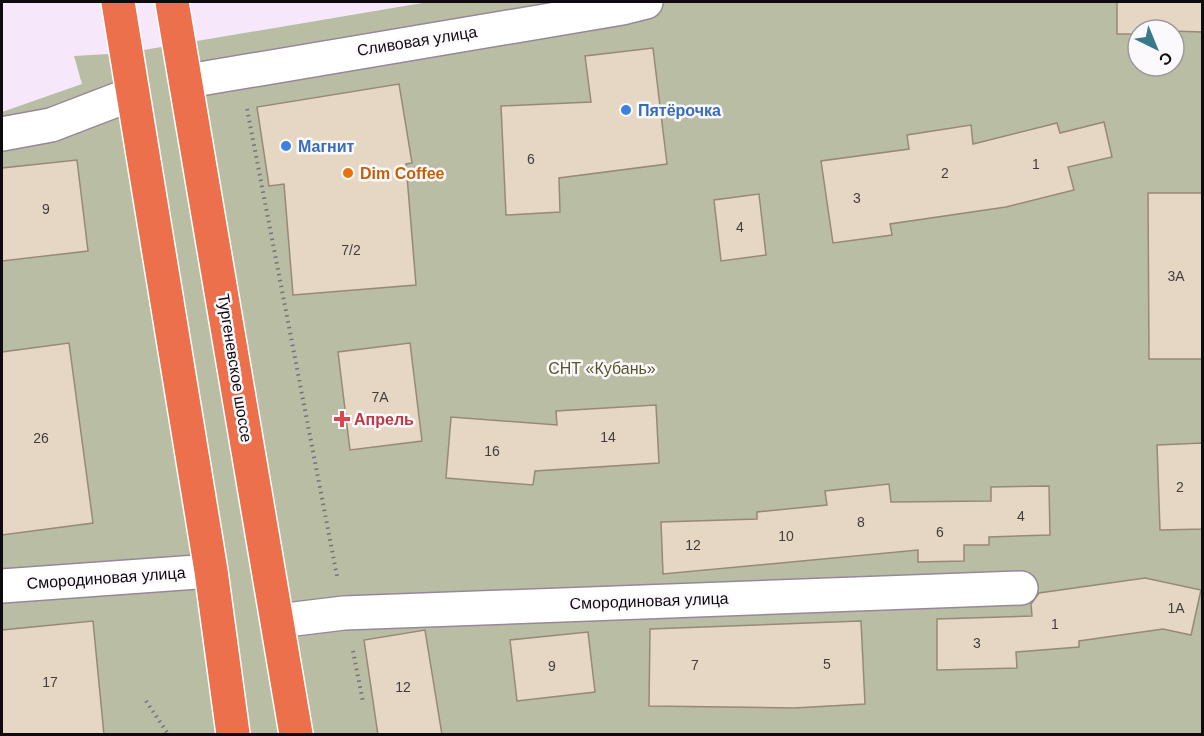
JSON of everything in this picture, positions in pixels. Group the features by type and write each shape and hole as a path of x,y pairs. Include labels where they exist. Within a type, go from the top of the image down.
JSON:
{"highway":[{"path":"118,2 211,571 233,735"},
{"name":"Тургеневское шоссе","path":"172,2 188,81 296,735"}],"street":[{"name":"Сливовая улица","path":"188,81 240,70 630,4"},
{"path":"2,134 51,125 132,94"},
{"name":"Смородиновая улица","path":"2,586 211,571"},
{"name":"Смородиновая улица","path":"278,621 344,612 1021,588"}],"path":[{"path":"240,70 363,702"},
{"path":"146,701 168,735"}],"green space":[{"name":"СНТ «Кубань»","path":"428,2 1202,2 1202,734 2,734 2,112 82,84 74,56 126,53"}],"building":[{"path":"1117,2 1203,2 1203,32 1186,31 1186,18 1126,18 1126,34 1117,34"},
{"path":"653,48 667,164 559,178 560,212 506,215 501,106 591,102 585,56"},
{"path":"399,84 412,163 406,164 416,285 293,295 284,184 269,186 257,107"},
{"path":"1104,122 1112,157 1068,167 1074,190 1006,207 890,224 892,235 833,243 821,161 909,149 907,135 971,125 973,144 1057,123 1060,133"},
{"path":"77,160 88,251 2,261 2,168"},
{"path":"1148,193 1203,193 1203,359 1149,359"},
{"path":"759,194 766,255 721,261 714,200"},
{"path":"69,343 93,523 2,535 2,352"},
{"path":"410,343 422,441 350,450 338,352"},
{"path":"656,405 659,463 535,471 533,485 446,478 451,417 557,425 556,411"},
{"path":"1203,443 1203,529 1160,530 1157,445"},
{"path":"889,484 891,502 991,501 991,487 1049,486 1050,535 989,537 989,545 964,545 964,561 918,562 918,550 663,574 661,522 757,519 757,512 827,505 825,491"},
{"path":"1145,578 1201,590 1191,635 1163,629 1079,641 1079,647 1016,652 1017,668 937,670 937,619 1032,616 1031,604 1039,593"},
{"path":"93,621 104,735 2,735 2,630"},
{"path":"861,621 865,704 794,708 649,706 650,629"},
{"path":"425,630 442,735 378,735 364,640"},
{"path":"588,632 595,692 517,701 510,640"}],"place":[{"name":"Пятёрочка","path":"626,110"},
{"name":"Магнит","path":"286,146"},
{"name":"Dim Coffee","path":"348,173"},
{"name":"Апрель","path":"342,419"}]}
